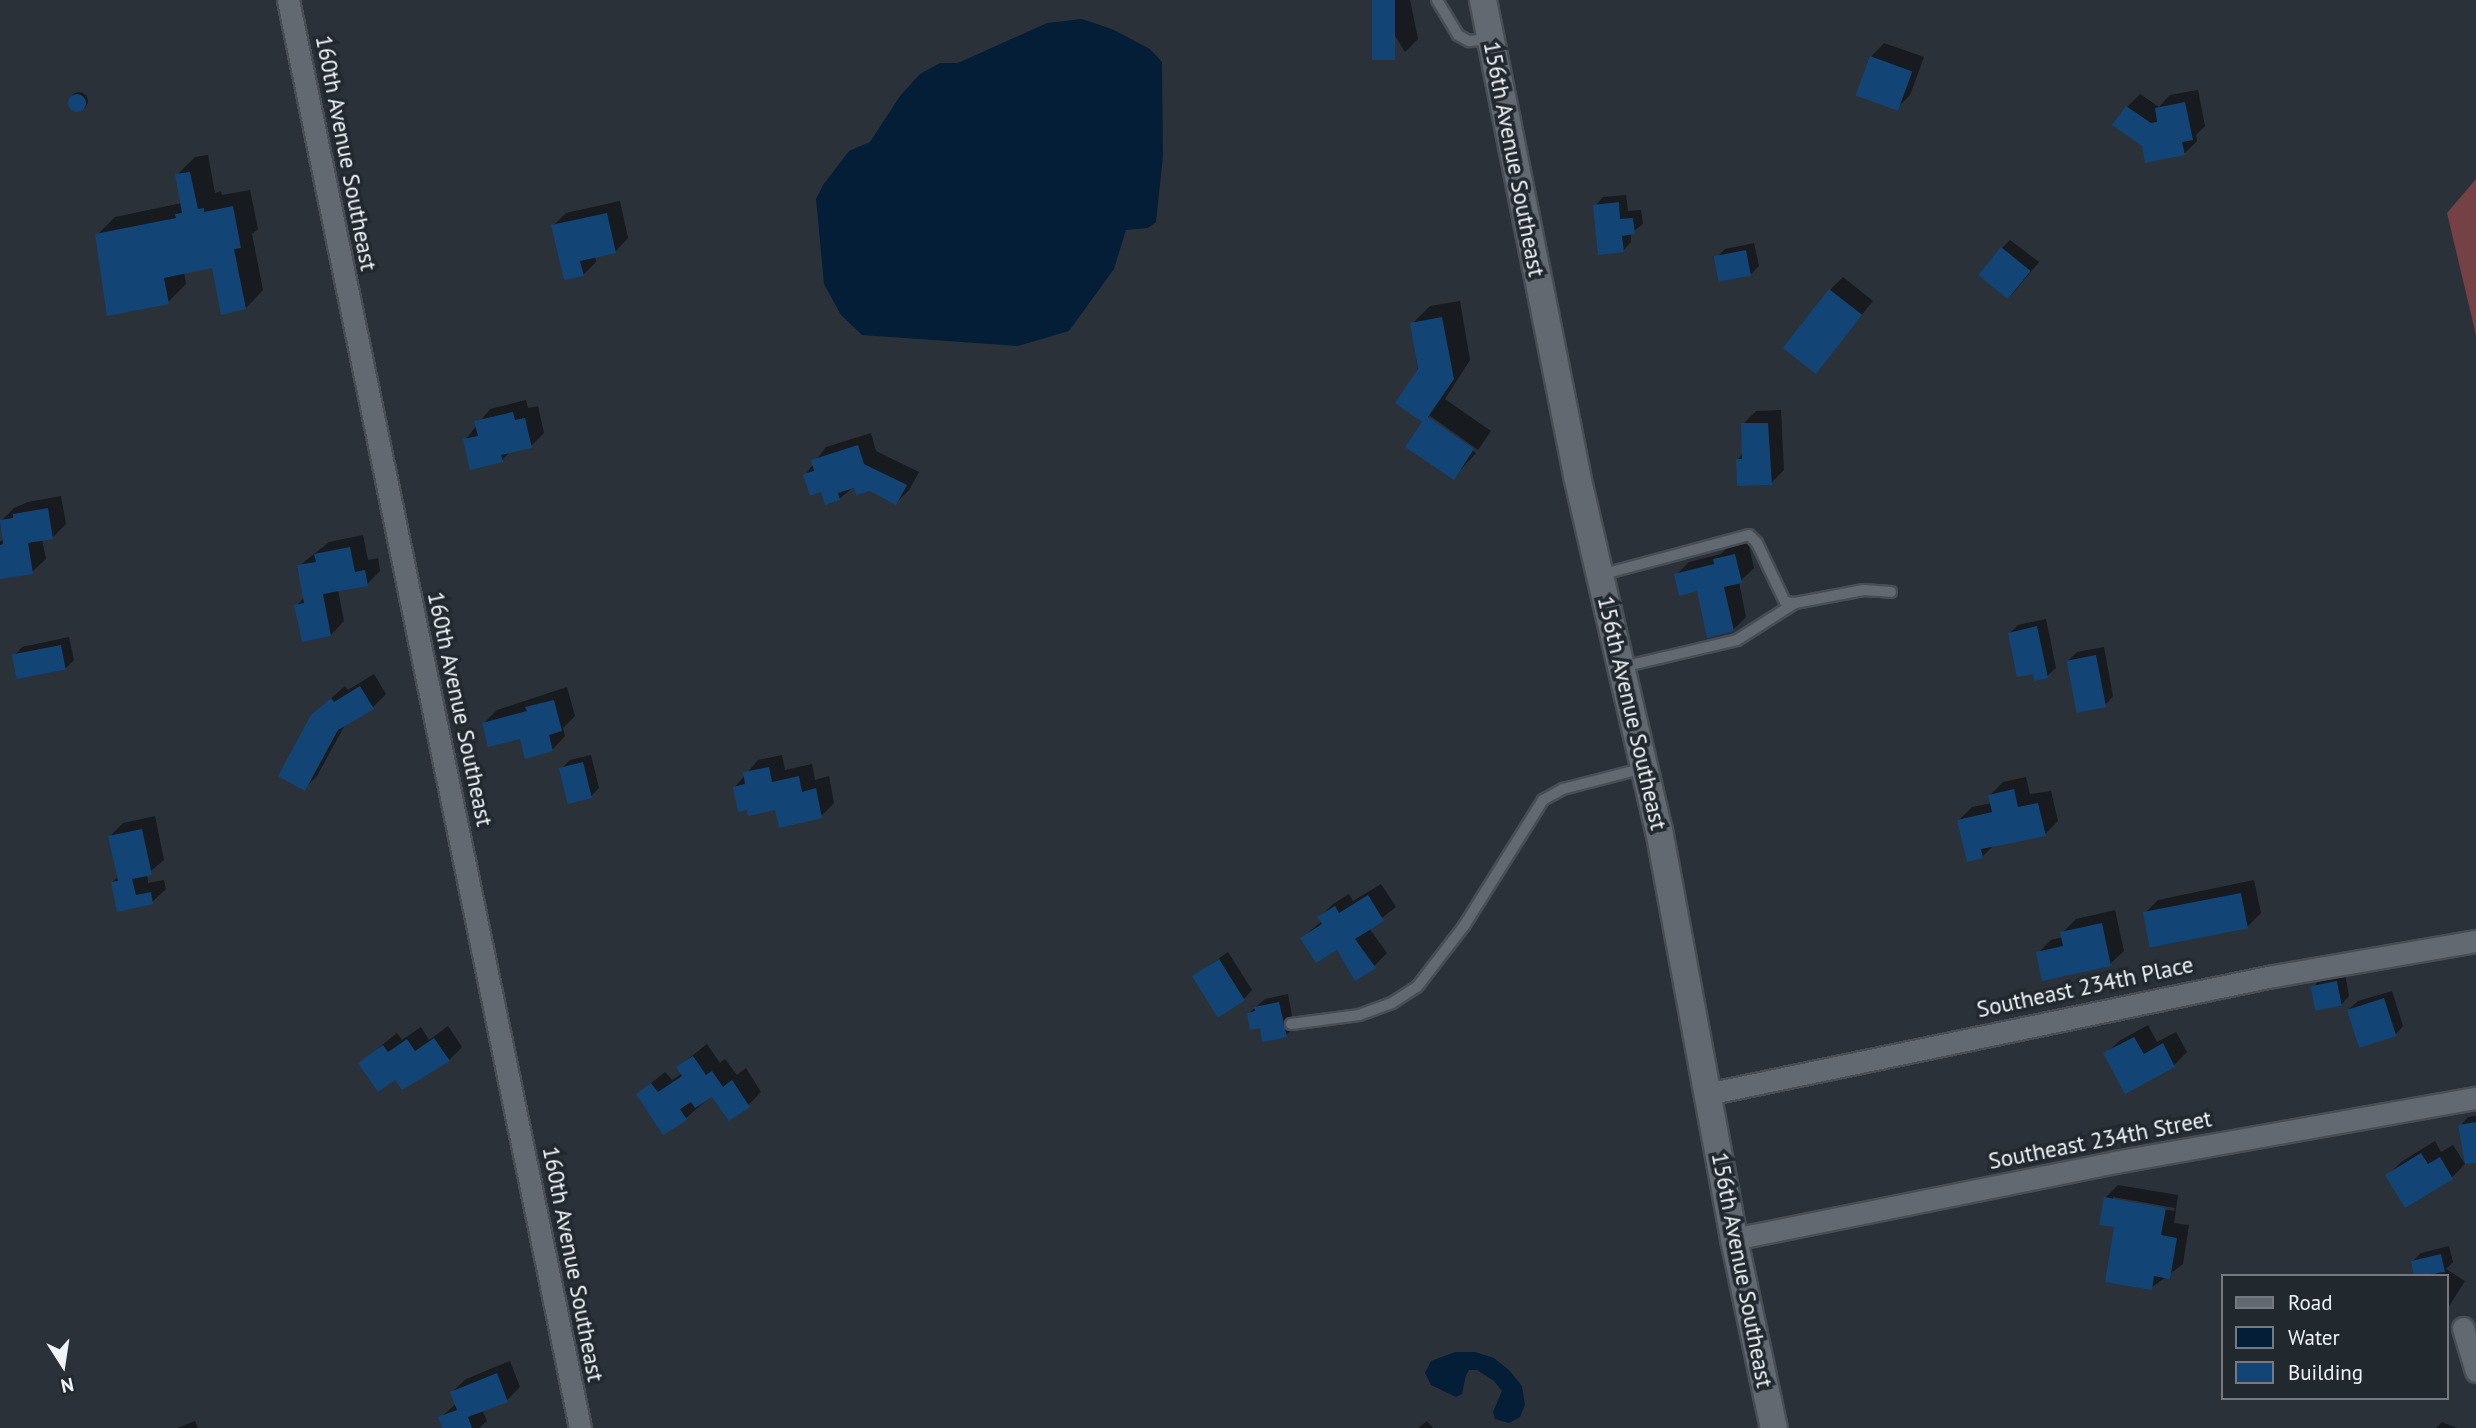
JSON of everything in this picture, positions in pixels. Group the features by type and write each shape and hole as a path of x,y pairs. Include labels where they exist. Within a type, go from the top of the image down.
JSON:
{"street":[{"name":"160th Avenue Southeast","path":"288,0 580,1428"},
{"name":"156th Avenue Southeast","path":"1483,0 1577,476 1659,830 1734,1239 1774,1428"},
{"name":"Southeast 234th Place","path":"1707,1094 2273,976 2476,941"},
{"name":"Southeast 234th Street","path":"1734,1239 2115,1163 2476,1098"},
{"path":"2463,1328 2476,1371"}],"lane":[{"path":"1437,0 1458,35 1469,41 1490,38"},
{"path":"1600,575 1749,534 1757,543 1785,602 1795,603 1864,590 1891,592"},
{"path":"1621,667 1737,640 1795,603"},
{"path":"1291,1024 1359,1015 1392,1003 1418,987 1464,926 1543,800 1563,789 1644,768"}],"shaded area":[{"path":"2476,179 2476,335 2447,213"}],"water":[{"path":"1082,19 1112,29 1150,49 1162,62 1163,156 1156,222 1148,228 1126,230 1114,269 1069,331 1018,346 862,335 841,315 824,284 816,199 823,185 849,151 870,142 900,96 920,74 940,63 958,63 1047,23"},
{"path":"1455,1352 1475,1352 1494,1358 1509,1370 1522,1386 1525,1405 1520,1417 1509,1423 1495,1419 1493,1412 1502,1391 1494,1381 1477,1370 1469,1370 1462,1394 1456,1397 1431,1385 1425,1373 1431,1361"}],"building":[{"path":"1372,0 1395,0 1395,60 1372,60"},
{"path":"1870,56 1912,71 1898,111 1856,95"},
{"path":"77,94 83,97 86,103 83,109 77,112 71,109 68,103 71,97"},
{"path":"2185,102 2193,140 2182,142 2185,155 2145,163 2142,146 2112,125 2126,106 2151,123 2157,122 2155,108"},
{"path":"190,172 198,209 204,208 204,212 233,206 241,248 234,249 246,309 221,315 212,268 164,278 169,304 107,316 95,234 176,218 175,214 182,213 175,174"},
{"path":"1619,202 1620,219 1633,218 1635,234 1622,236 1624,252 1598,255 1593,205"},
{"path":"607,213 616,253 580,261 584,276 564,280 551,225"},
{"path":"2001,247 2031,271 2008,299 1978,275"},
{"path":"1746,250 1751,276 1719,282 1714,256"},
{"path":"1829,289 1862,315 1816,374 1783,348"},
{"path":"1442,317 1454,379 1428,417 1474,449 1454,480 1405,447 1422,422 1395,403 1418,369 1410,323"},
{"path":"513,412 515,420 525,418 532,448 501,455 503,462 470,470 463,439 478,436 474,421"},
{"path":"1741,423 1768,423 1772,485 1737,486 1736,459 1742,459"},
{"path":"858,445 864,464 907,485 896,505 870,491 856,495 854,488 838,493 840,500 825,505 821,492 810,496 803,474 814,471 811,460"},
{"path":"48,508 53,539 28,543 33,574 0,579 0,545 3,544 0,520 13,518 13,514"},
{"path":"350,547 355,572 365,570 368,586 323,594 331,636 302,642 294,605 304,603 297,565 316,562 314,554"},
{"path":"1735,554 1742,583 1724,587 1734,631 1707,638 1697,591 1679,596 1674,574 1714,564 1713,559"},
{"path":"2037,626 2048,678 2034,681 2033,674 2017,677 2008,633"},
{"path":"61,645 66,670 17,679 12,655"},
{"path":"2096,655 2106,707 2077,713 2067,661"},
{"path":"360,686 374,709 338,730 305,791 278,776 311,715 331,698 334,702"},
{"path":"554,700 562,731 549,735 553,751 525,759 520,739 488,747 482,723 527,711 525,707"},
{"path":"583,762 592,798 568,804 559,768"},
{"path":"769,767 772,782 799,776 802,792 816,788 822,818 779,828 775,810 748,816 747,810 738,812 733,787 745,784 743,772"},
{"path":"2014,789 2018,807 2038,803 2046,836 1981,849 1983,858 1967,862 1957,820 1992,812 1988,795"},
{"path":"142,829 152,875 132,879 136,895 151,892 153,904 117,912 111,882 118,881 108,836"},
{"path":"2241,893 2248,928 2150,947 2143,912"},
{"path":"1368,895 1384,921 1355,939 1376,968 1355,981 1337,950 1316,963 1300,938 1322,924 1317,917 1335,906 1339,913"},
{"path":"2102,923 2111,966 2042,981 2036,952 2063,946 2060,932"},
{"path":"1219,959 1245,1001 1218,1018 1192,976"},
{"path":"2337,981 2342,1006 2315,1011 2310,986"},
{"path":"2384,998 2396,1036 2359,1048 2347,1010"},
{"path":"1279,1002 1287,1037 1262,1042 1260,1028 1250,1030 1247,1013 1255,1011 1254,1007"},
{"path":"2134,1037 2144,1054 2163,1043 2175,1067 2125,1094 2103,1053"},
{"path":"434,1038 450,1061 402,1090 395,1080 378,1092 358,1063 383,1045 388,1052 407,1039 415,1051"},
{"path":"693,1056 706,1075 712,1071 723,1087 732,1080 750,1107 729,1121 712,1097 695,1108 691,1102 680,1109 687,1120 663,1135 636,1094 651,1083 658,1092 682,1076 676,1067"},
{"path":"2476,1122 2476,1163 2465,1164 2458,1125"},
{"path":"2421,1153 2428,1164 2440,1157 2453,1179 2405,1208 2385,1175"},
{"path":"2104,1197 2166,1208 2161,1235 2177,1238 2170,1279 2154,1276 2152,1290 2105,1282 2114,1227 2099,1225"},
{"path":"2441,1254 2445,1272 2414,1274 2411,1261"},
{"path":"497,1373 508,1402 468,1417 472,1428 442,1428 438,1417 457,1410 450,1392"}]}
